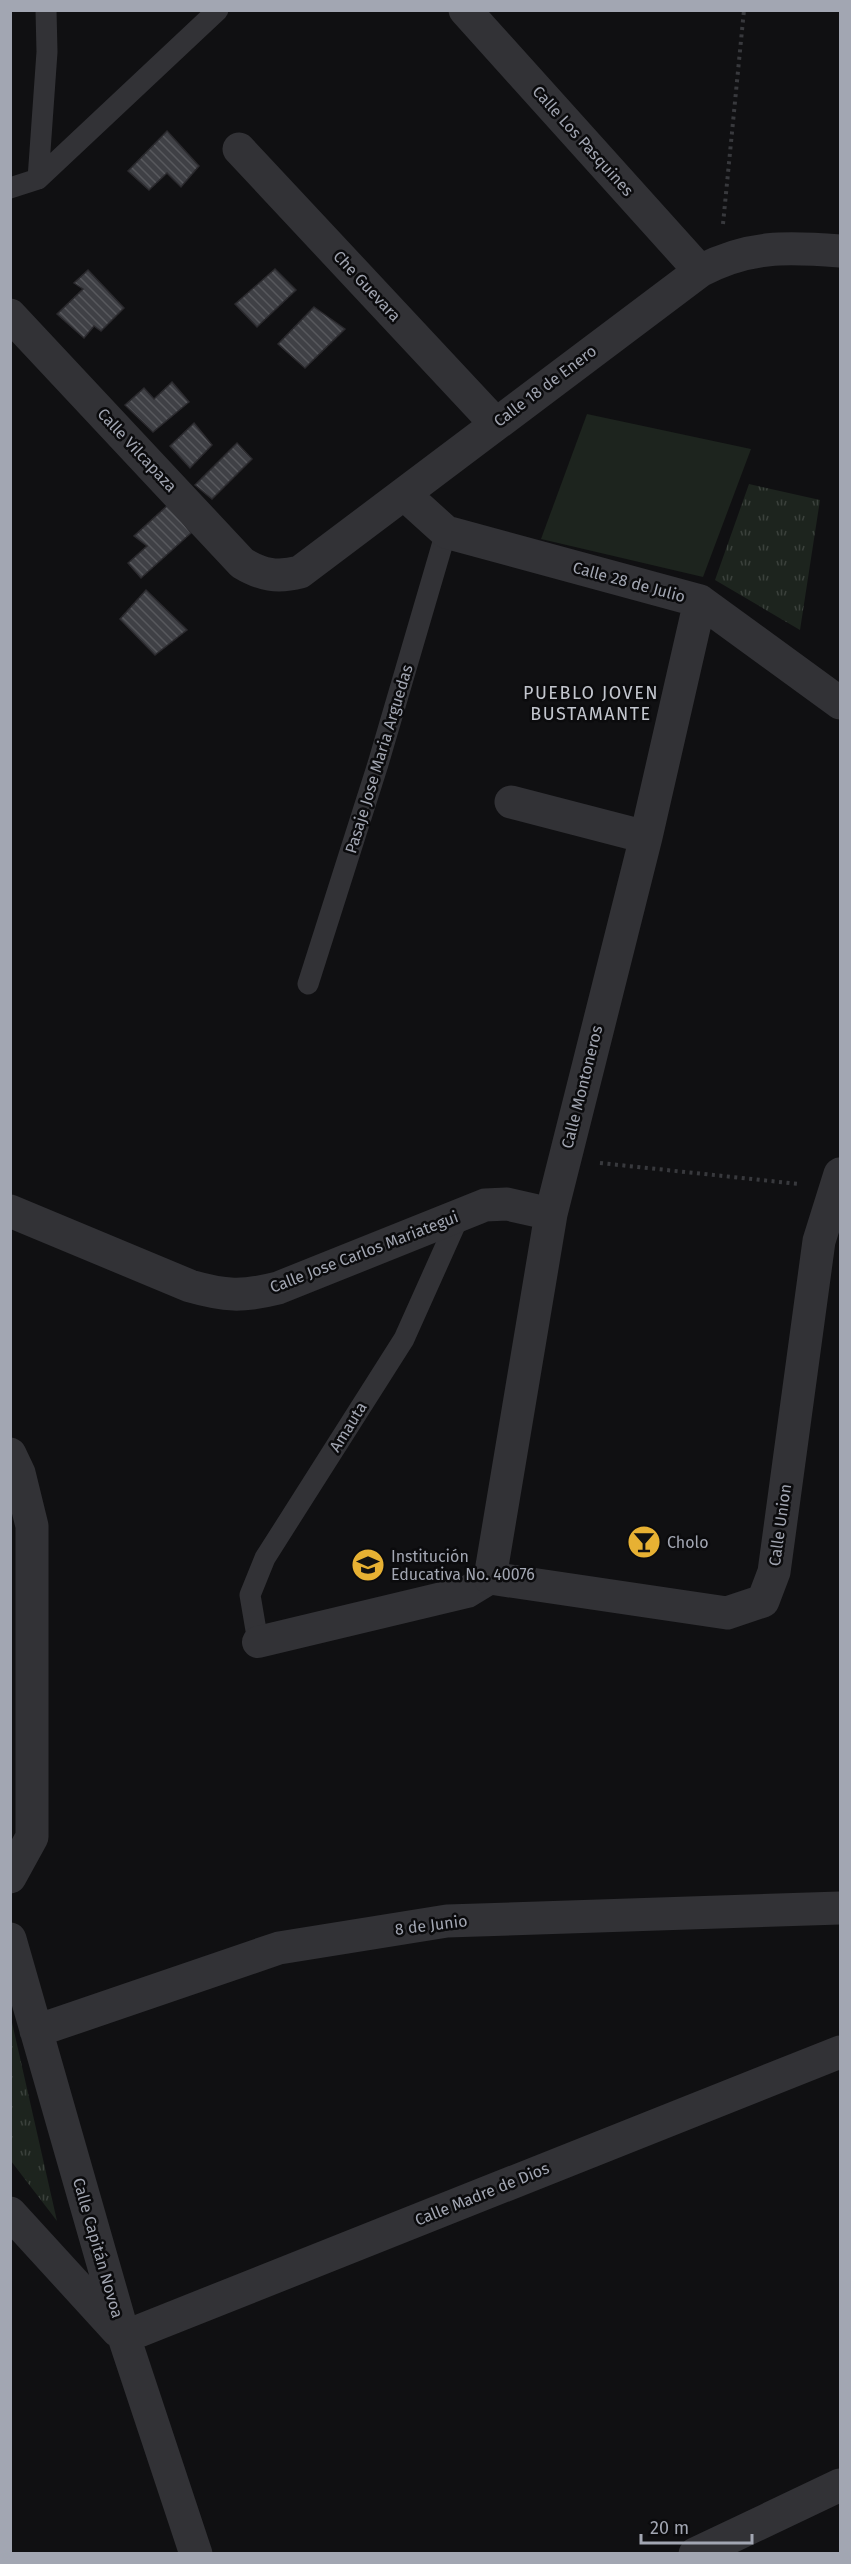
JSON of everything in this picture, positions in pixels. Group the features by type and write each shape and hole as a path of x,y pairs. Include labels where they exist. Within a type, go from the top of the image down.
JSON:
{"street":[{"name":"Calle Los Pasquines","path":"465,10 710,266"},
{"name":"Che Guevara","path":"238,149 495,423"},
{"name":"Calle 18 de Enero","path":"270,576 285,576 300,572 495,423 710,266 765,249 840,251"},
{"name":"Calle Vilcapaza","path":"10,315 242,563 270,576"},
{"name":"Calle 28 de Julio","path":"404,494 446,532 700,601 840,703"},
{"name":"Calle Montoneros","path":"490,1578 551,1214 646,837 700,601"},
{"path":"511,802 646,837"},
{"name":"Calle Union","path":"490,1578 727,1613 762,1601 774,1572 819,1241 838,1181"},
{"name":"Calle Jose Carlos Mariategui","path":"10,1211 190,1286 219,1294 249,1295 278,1288 485,1205 507,1204 551,1214"},
{"path":"10,1454 19,1473 32,1526 32,1837 10,1877"},
{"path":"258,1642 467,1592 490,1578"},
{"name":"8 de Junio","path":"36,2031 279,1947 447,1921 840,1908"},
{"name":"Calle Capitán Novoa","path":"10,1939 124,2337 196,2553"},
{"name":"Calle Madre de Dios","path":"124,2337 840,2052"},
{"path":"10,2213 124,2337"},
{"path":"694,2553 840,2485"}],"lane":[{"path":"38,179 47,52 45,10"},
{"path":"10,188 38,179 218,10"},
{"name":"Pasaje Jose Maria Arguedas","path":"308,984 378,764 446,532"},
{"name":"Amauta","path":"258,1642 250,1595 265,1558 404,1339 460,1214"}],"path":[{"path":"710,266 744,10"},
{"path":"564,1159 838,1181"}],"green space":[{"path":"587,414 751,449 703,577 541,539"},
{"path":"749,484 820,500 800,630 715,580"},
{"path":"11,2018 57,2221 11,2161"}],"building":[{"path":"167,131 199,166 181,187 167,173 149,190 128,171"},
{"path":"275,269 296,290 257,327 235,304"},
{"path":"88,270 124,308 101,331 94,326 84,338 57,314 83,289 74,283"},
{"path":"314,307 345,329 305,368 278,344"},
{"path":"172,382 189,402 153,432 125,405 144,388 154,399"},
{"path":"194,423 212,445 190,468 170,446"},
{"path":"237,443 252,459 212,499 195,485"},
{"path":"169,504 191,533 141,578 128,563 147,546 134,536"},
{"path":"146,590 187,630 155,655 120,619"}],"place":[{"name":"Cholo","path":"644,1542"},
{"name":"Institución Educativa No. 40076","path":"368,1565"}],"district":[{"name":"PUEBLO JOVEN BUSTAMANTE","path":"591,703"}]}
